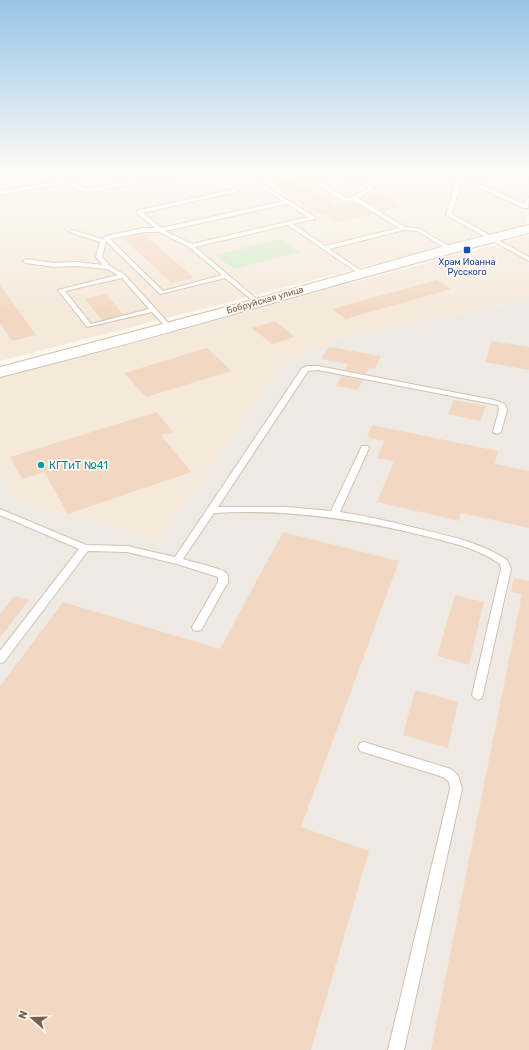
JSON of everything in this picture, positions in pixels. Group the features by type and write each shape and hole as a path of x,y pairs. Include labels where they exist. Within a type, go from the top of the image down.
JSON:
{"street":[{"name":"Бобруйская улица","path":"1,370 258,303 450,248 529,229"}],"lane":[{"path":"147,219 160,230 190,246 258,303"},
{"path":"210,219 160,230 144,230 106,238 162,293 227,276"},
{"path":"190,246 309,219"},
{"path":"389,219 404,228"},
{"path":"456,219 529,259"},
{"path":"289,224 361,273"},
{"path":"325,248 404,228 418,230 450,248"},
{"path":"72,232 103,241 99,257 108,267 123,276 169,327"},
{"path":"26,261 54,265 76,264 108,267"},
{"path":"123,276 61,290 89,326 154,310"},
{"path":"177,561 305,370 310,368 318,368 501,404 503,410 497,432"},
{"path":"334,515 365,448"},
{"path":"211,510 266,508 374,521 455,540 496,555 504,562 506,569 478,695"},
{"path":"0,512 85,548 127,549 177,561 223,575 223,582 197,627"},
{"path":"0,659 85,548"},
{"path":"364,747 447,773 454,779 456,789 396,1050"}],"shaded area":[{"path":"0,219 527,219 525,225 0,361"},
{"path":"529,236 529,299 340,338 282,364 160,540 19,503 0,471 0,376"},
{"path":"529,299 529,1050 0,1050 0,471 19,503 160,540 282,364 340,338"}],"green space":[{"path":"280,239 300,252 234,269 215,255"}],"building":[{"path":"332,219 350,219 337,222"},
{"path":"144,234 194,278 172,283 123,238"},
{"path":"437,280 451,289 346,319 332,309"},
{"path":"0,285 36,335 12,341 0,323"},
{"path":"106,294 123,314 102,320 85,299"},
{"path":"275,321 295,337 272,344 252,328"},
{"path":"492,341 529,347 529,370 485,362"},
{"path":"329,347 381,356 375,369 369,368 366,374 345,370 348,364 321,359"},
{"path":"207,348 231,371 146,397 124,373"},
{"path":"342,376 363,380 358,390 336,386"},
{"path":"454,400 486,406 480,421 448,414"},
{"name":"КГТиТ №41","path":"157,412 173,432 161,435 191,472 68,514 44,472 22,479 10,457"},
{"path":"372,425 498,451 495,464 529,471 529,528 461,513 459,521 377,502 394,461 377,458 384,441 367,437"},
{"path":"283,532 399,561 301,827 369,851 311,1050 0,1050 0,686 63,602 220,649"},
{"path":"514,578 529,581 529,1050 431,1050 522,594 511,592"},
{"path":"455,595 484,602 469,665 437,656"},
{"path":"14,596 29,600 0,638 0,614"},
{"path":"415,690 458,702 448,748 403,735"}],"place":[{"name":"Храм Иоанна Русского","path":"467,250"},
{"name":"КГТиТ №41","path":"41,465"}]}
